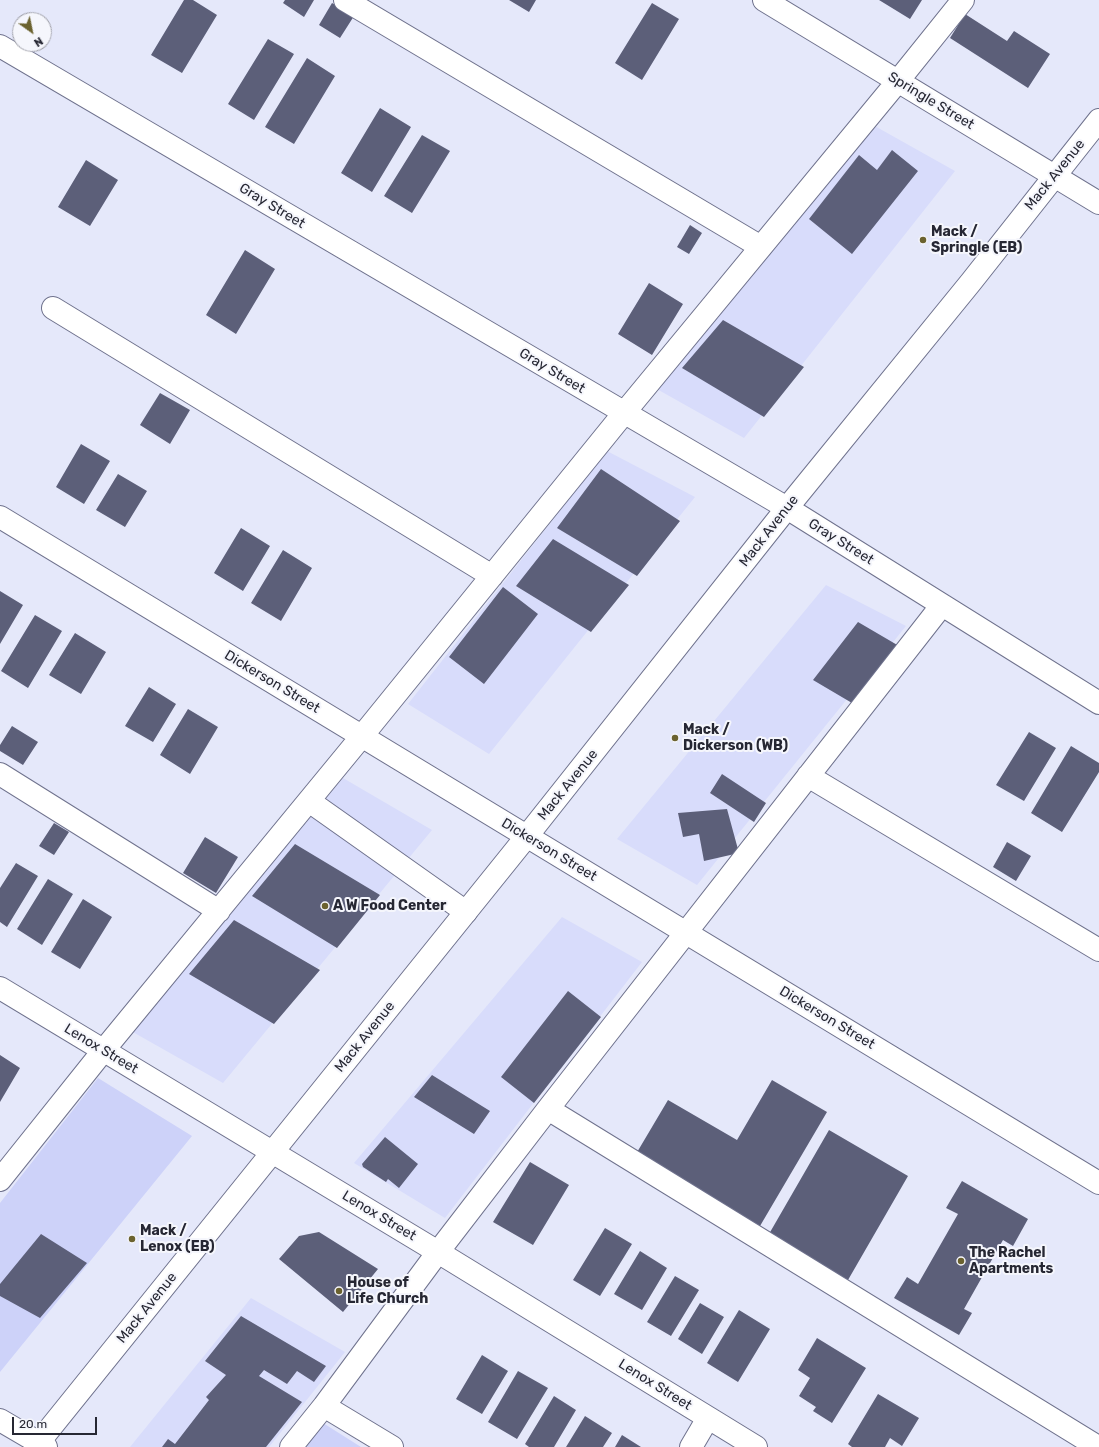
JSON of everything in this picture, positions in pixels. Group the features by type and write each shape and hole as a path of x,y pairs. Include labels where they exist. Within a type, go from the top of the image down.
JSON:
{"street":[{"path":"345,0 761,247"},
{"name":"Springle Street","path":"764,0 1099,203"},
{"path":"0,1180 103,1050 219,911 624,413 963,0"},
{"name":"Gray Street","path":"0,46 787,508 1099,703"},
{"name":"Mack Avenue","path":"40,1445 787,508 1099,120"},
{"path":"53,308 492,576"},
{"name":"Dickerson Street","path":"0,517 1099,1182"},
{"path":"291,1447 324,1406 438,1252 548,1109 942,604"},
{"path":"0,774 219,911"},
{"path":"808,776 1099,950"},
{"path":"309,801 466,912"},
{"name":"Lenox Street","path":"0,988 438,1252 756,1447"},
{"path":"548,1109 1098,1447"},
{"path":"324,1406 392,1447"},
{"path":"690,1447 708,1418"},
{"path":"0,1420 40,1445"}],"shaded area":[{"path":"873,125 955,171 744,438 655,388"},
{"path":"607,451 695,497 489,754 408,704"},
{"path":"826,585 906,626 697,885 617,839"},
{"path":"343,778 432,830 223,1083 131,1031"},
{"path":"562,917 642,962 445,1218 354,1163"},
{"path":"98,1078 192,1136 0,1372 0,1203"},
{"path":"251,1298 345,1352 269,1447 130,1447"},
{"path":"323,1423 361,1447 304,1447"}],"building":[{"path":"184,0 193,0 217,15 182,73 151,55"},
{"path":"285,0 314,0 304,17 283,3"},
{"path":"509,0 536,0 529,12"},
{"path":"879,0 922,0 910,19"},
{"path":"332,3 354,16 340,38 319,25"},
{"path":"652,3 679,19 642,80 615,63"},
{"path":"965,14 1007,41 1014,31 1050,54 1028,88 950,38"},
{"path":"268,39 294,54 254,120 228,104"},
{"path":"307,58 335,76 294,144 265,127"},
{"path":"380,108 411,127 372,192 341,173"},
{"path":"422,135 450,151 412,213 384,196"},
{"path":"892,150 918,171 852,254 809,219 859,155 877,170"},
{"path":"86,160 118,180 90,226 58,207"},
{"path":"690,225 702,233 689,254 677,247"},
{"path":"245,250 275,269 236,334 206,315"},
{"path":"649,283 683,304 652,355 618,334"},
{"path":"723,320 804,367 764,417 682,368"},
{"path":"160,393 190,410 170,444 140,425"},
{"path":"81,444 110,461 84,504 56,487"},
{"path":"601,469 680,521 637,576 557,528"},
{"path":"118,474 147,491 125,527 96,510"},
{"path":"241,528 270,546 243,591 214,573"},
{"path":"553,539 629,585 591,632 516,586"},
{"path":"283,550 312,568 281,621 251,603"},
{"path":"503,587 538,614 484,684 449,657"},
{"path":"0,591 23,605 0,644"},
{"path":"35,615 62,631 28,688 1,671"},
{"path":"858,622 899,646 852,703 813,680"},
{"path":"75,633 106,652 81,694 49,675"},
{"path":"149,687 176,704 153,742 125,726"},
{"path":"188,709 218,727 190,774 160,755"},
{"path":"12,726 38,742 23,765 0,751 0,745"},
{"path":"1029,732 1056,748 1024,801 996,785"},
{"path":"1071,746 1099,763 1099,772 1062,832 1031,813"},
{"path":"722,774 766,803 754,822 710,793"},
{"path":"727,809 739,853 704,861 699,834 683,837 678,813"},
{"path":"54,823 69,832 54,855 39,846"},
{"path":"205,837 238,857 216,893 183,873"},
{"path":"1007,842 1031,856 1016,881 993,867"},
{"path":"295,844 380,895 337,948 252,896"},
{"path":"16,863 38,876 7,927 0,922 0,888"},
{"path":"48,879 73,894 42,945 17,929"},
{"path":"83,899 112,917 80,969 51,952"},
{"path":"234,920 320,970 274,1024 189,974"},
{"path":"568,991 601,1017 534,1103 501,1077"},
{"path":"0,1055 20,1068 0,1102"},
{"path":"432,1075 490,1111 474,1134 414,1097"},
{"path":"772,1080 827,1112 760,1226 636,1154 668,1100 737,1140"},
{"path":"829,1130 908,1176 848,1280 769,1234"},
{"path":"385,1137 418,1164 399,1188 388,1179 386,1182 363,1167 362,1164"},
{"path":"530,1162 569,1185 533,1245 493,1222"},
{"name":"The Rachel Apartments","path":"962,1181 1028,1219 1013,1246 1003,1240 964,1309 972,1313 959,1335 894,1298 907,1277 918,1284 958,1214 946,1208"},
{"path":"605,1228 632,1244 600,1296 573,1280"},
{"name":"House of Life Church","path":"319,1232 378,1269 343,1312 279,1259 299,1236"},
{"path":"41,1234 87,1263 40,1318 0,1296 0,1284"},
{"path":"640,1251 667,1268 642,1310 614,1294"},
{"path":"675,1276 699,1290 671,1336 647,1322"},
{"path":"700,1303 724,1317 702,1354 678,1339"},
{"path":"739,1310 770,1329 738,1382 707,1363"},
{"path":"241,1316 326,1366 314,1382 297,1371 287,1384 264,1370 259,1376 302,1402 266,1447 162,1447 168,1439 175,1444 209,1400 206,1397 226,1375 205,1361"},
{"path":"817,1338 866,1368 832,1423 813,1411 816,1407 799,1396 810,1378 798,1370"},
{"path":"482,1355 508,1371 482,1414 456,1399"},
{"path":"518,1371 548,1388 517,1439 488,1422"},
{"path":"878,1394 919,1418 902,1446 890,1438 885,1447 852,1447 848,1444"},
{"path":"554,1396 576,1410 554,1447 529,1447 525,1444"},
{"path":"585,1416 612,1433 603,1447 566,1447"},
{"path":"622,1435 641,1447 615,1447"}],"place":[{"name":"Mack / Springle (EB)","path":"923,240"},
{"name":"Mack / Dickerson (WB)","path":"675,738"},
{"name":"A W Food Center","path":"325,906"},
{"name":"Mack / Lenox (EB)","path":"132,1239"},
{"name":"The Rachel Apartments","path":"961,1261"},
{"name":"House of Life Church","path":"339,1291"}]}
